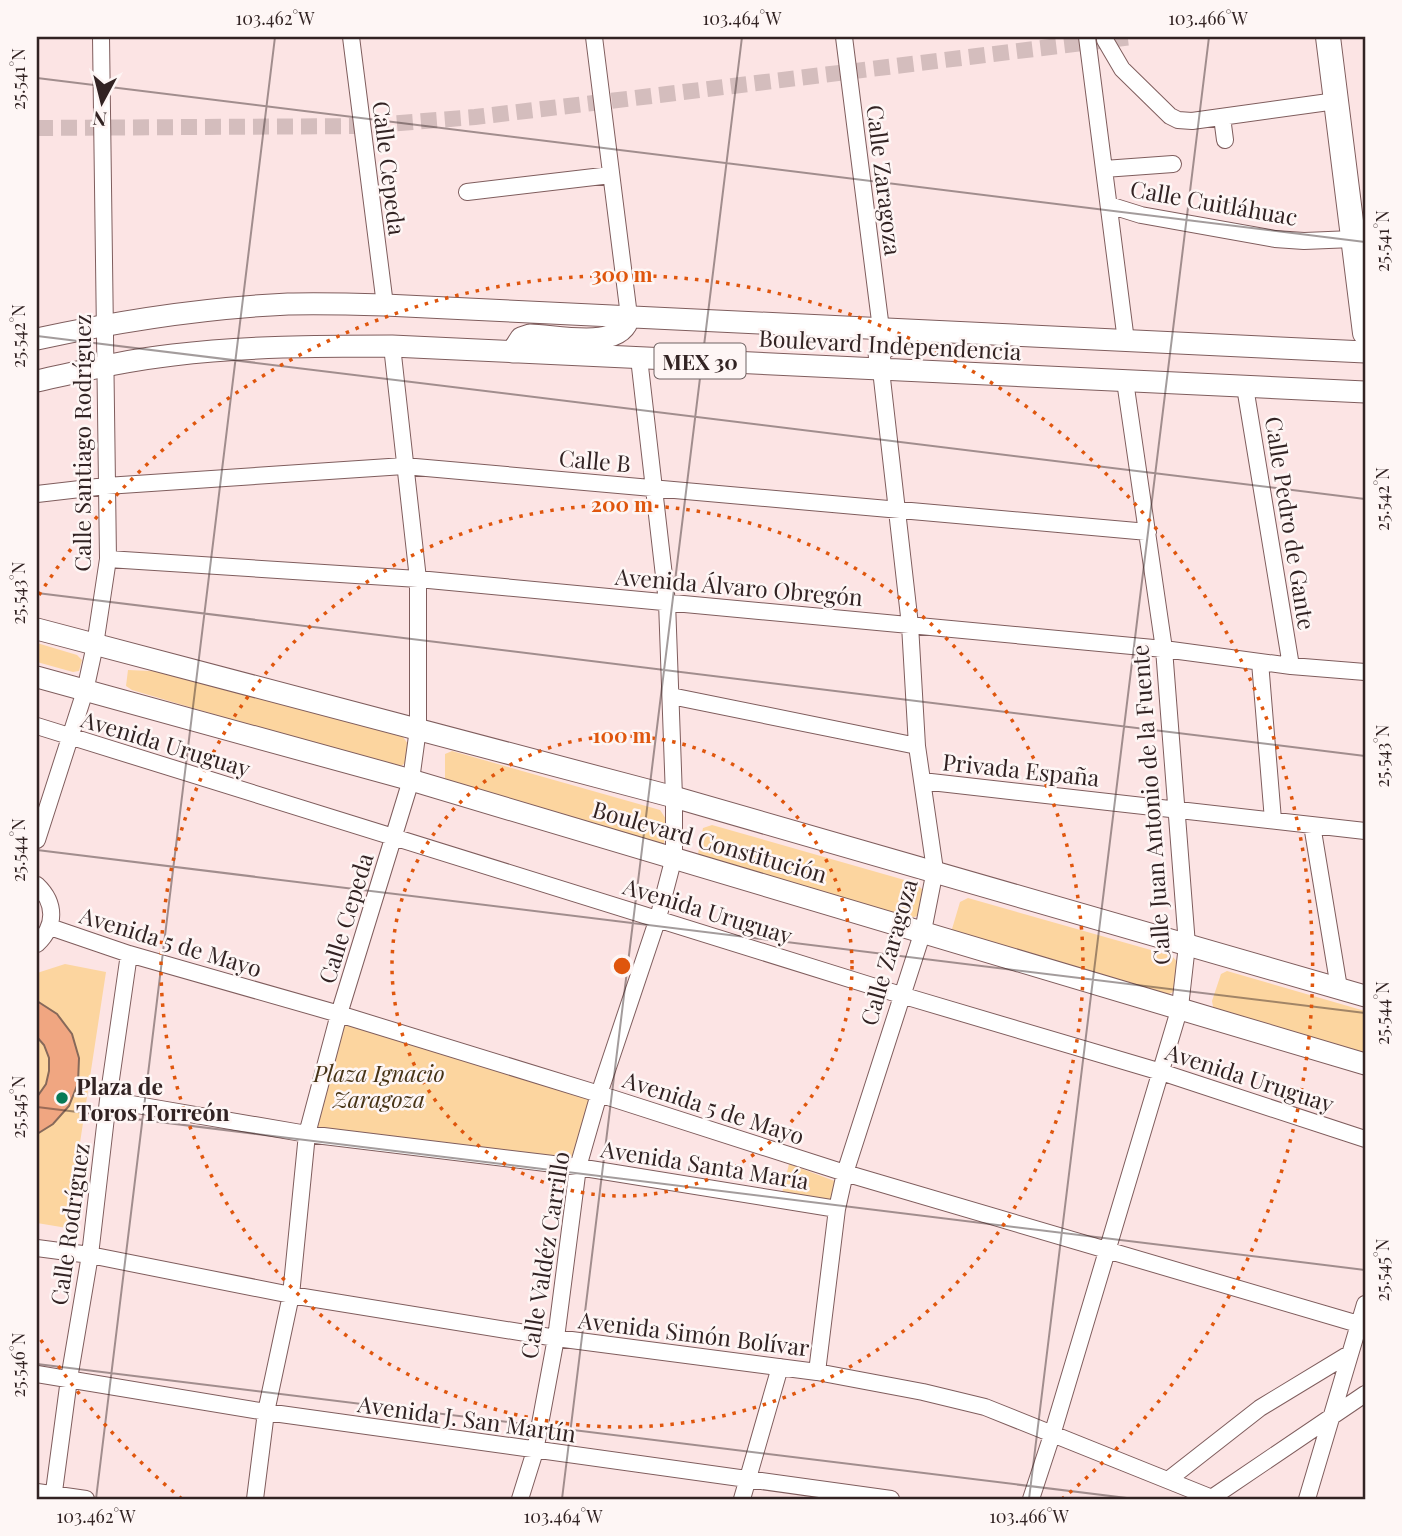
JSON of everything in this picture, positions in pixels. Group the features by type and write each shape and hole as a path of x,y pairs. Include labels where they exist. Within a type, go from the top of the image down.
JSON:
{"highway":[{"path":"1328,37 1365,333"}],"main road":[{"name":"Boulevard Independencia","path":"37,339 104,324 191,312 289,304 385,304 1365,352"},
{"path":"512,352 521,338 530,335 607,338 621,331 628,323 629,316"},
{"path":"881,370 878,353 889,345 960,344 980,333"},
{"name":"Boulevard Independencia","path":"37,381 106,365 232,349 392,346 1365,392"},
{"name":"Boulevard Constitución","path":"37,629 674,797 1365,996"},
{"name":"Boulevard Constitución","path":"37,677 411,780 1181,1007 1365,1064"}],"street":[{"name":"Calle Santiago Rodríguez","path":"37,840 85,691 95,645 107,559 101,37"},
{"name":"Calle Cepeda","path":"351,37 385,304"},
{"path":"594,37 629,316"},
{"name":"Calle Zaragoza","path":"844,37 881,329"},
{"path":"1087,37 1126,341"},
{"path":"1105,40 1122,69 1149,97 1178,120 1192,121 1336,101"},
{"path":"1222,117 1225,140"},
{"path":"1104,169 1173,164"},
{"path":"467,192 611,175"},
{"name":"Calle Cuitláhuac","path":"1109,205 1141,215 1275,239 1353,239"},
{"name":"Calle Cepeda","path":"255,1499 266,1412 290,1295 307,1134 339,1014 411,780 418,729 418,579 392,346"},
{"name":"Calle Valdéz Carrillo","path":"520,1499 535,1451 556,1338 578,1167 659,918 674,857 667,602 639,358"},
{"name":"Calle Zaragoza","path":"817,1372 837,1209 845,1173 923,931 934,870 917,746 911,625 881,370"},
{"name":"Calle Juan Antonio de la Fuente","path":"1031,1499 1181,1007 1187,945 1164,649 1125,381"},
{"name":"Calle Pedro de Gante","path":"1245,387 1291,666"},
{"name":"Calle B","path":"37,494 106,486 404,466 1149,532"},
{"name":"Avenida Álvaro Obregón","path":"107,559 418,579 1164,649 1291,666 1365,672"},
{"path":"1260,662 1273,820"},
{"name":"Privada España","path":"671,696 917,746"},
{"name":"Avenida Uruguay","path":"37,726 901,995 1161,1072 1365,1139"},
{"name":"Privada España","path":"922,781 1365,831"},
{"path":"1312,825 1339,988"},
{"path":"37,885 50,903 50,927 37,944"},
{"name":"Avenida 5 de Mayo","path":"50,927 129,954 339,1014 600,1094 845,1173 1362,1324"},
{"name":"Calle Rodríguez","path":"54,1497 69,1379 90,1255 129,954"},
{"name":"Avenida Santa María","path":"108,1100 307,1134 578,1167 837,1209"},
{"name":"Avenida Simón Bolívar","path":"37,1248 90,1255 290,1295 556,1338 817,1372 923,1392 985,1407 1211,1499"},
{"path":"1307,1499 1349,1354 1362,1324 1365,1304"},
{"path":"1168,1480 1260,1408 1349,1354"},
{"path":"742,1499 780,1367"},
{"name":"Avenida J. San Martín","path":"37,1374 266,1412 891,1499"},
{"path":"1211,1499 1365,1394"},
{"path":"37,1492 54,1497 86,1499"}],"green space":[{"path":"37,643 77,655 82,660 79,671 73,672 37,662"},
{"path":"128,670 173,672 403,737 408,744 406,762 398,769 132,690 126,686"},
{"path":"452,751 660,810 666,819 664,845 445,781 445,754"},
{"path":"712,825 915,883 923,890 917,916 907,920 702,859 698,854 703,828"},
{"path":"968,898 1172,956 1180,965 1173,992 1163,997 957,935 952,929 960,902"},
{"name":"Plaza de Toros Torreón","path":"65,964 106,972 67,1228 37,1223 37,973"},
{"path":"1227,971 1365,1011 1365,1057 1214,1012 1212,1001 1221,974"},
{"name":"Plaza Ignacio Zaragoza","path":"340,1015 598,1095 577,1167 308,1133"},
{"path":"789,1164 840,1183 835,1201 782,1193"}],"building":[{"path":"37,1001 57,1014 72,1034 79,1058 78,1083 69,1106 53,1124 37,1134 37,1097 46,1084 49,1058 44,1045 37,1037"}],"tunnel":[{"path":"37,128 362,126 475,117 1132,37"}],"place":[{"name":"Plaza de Toros Torreón","path":"62,1098"}]}
